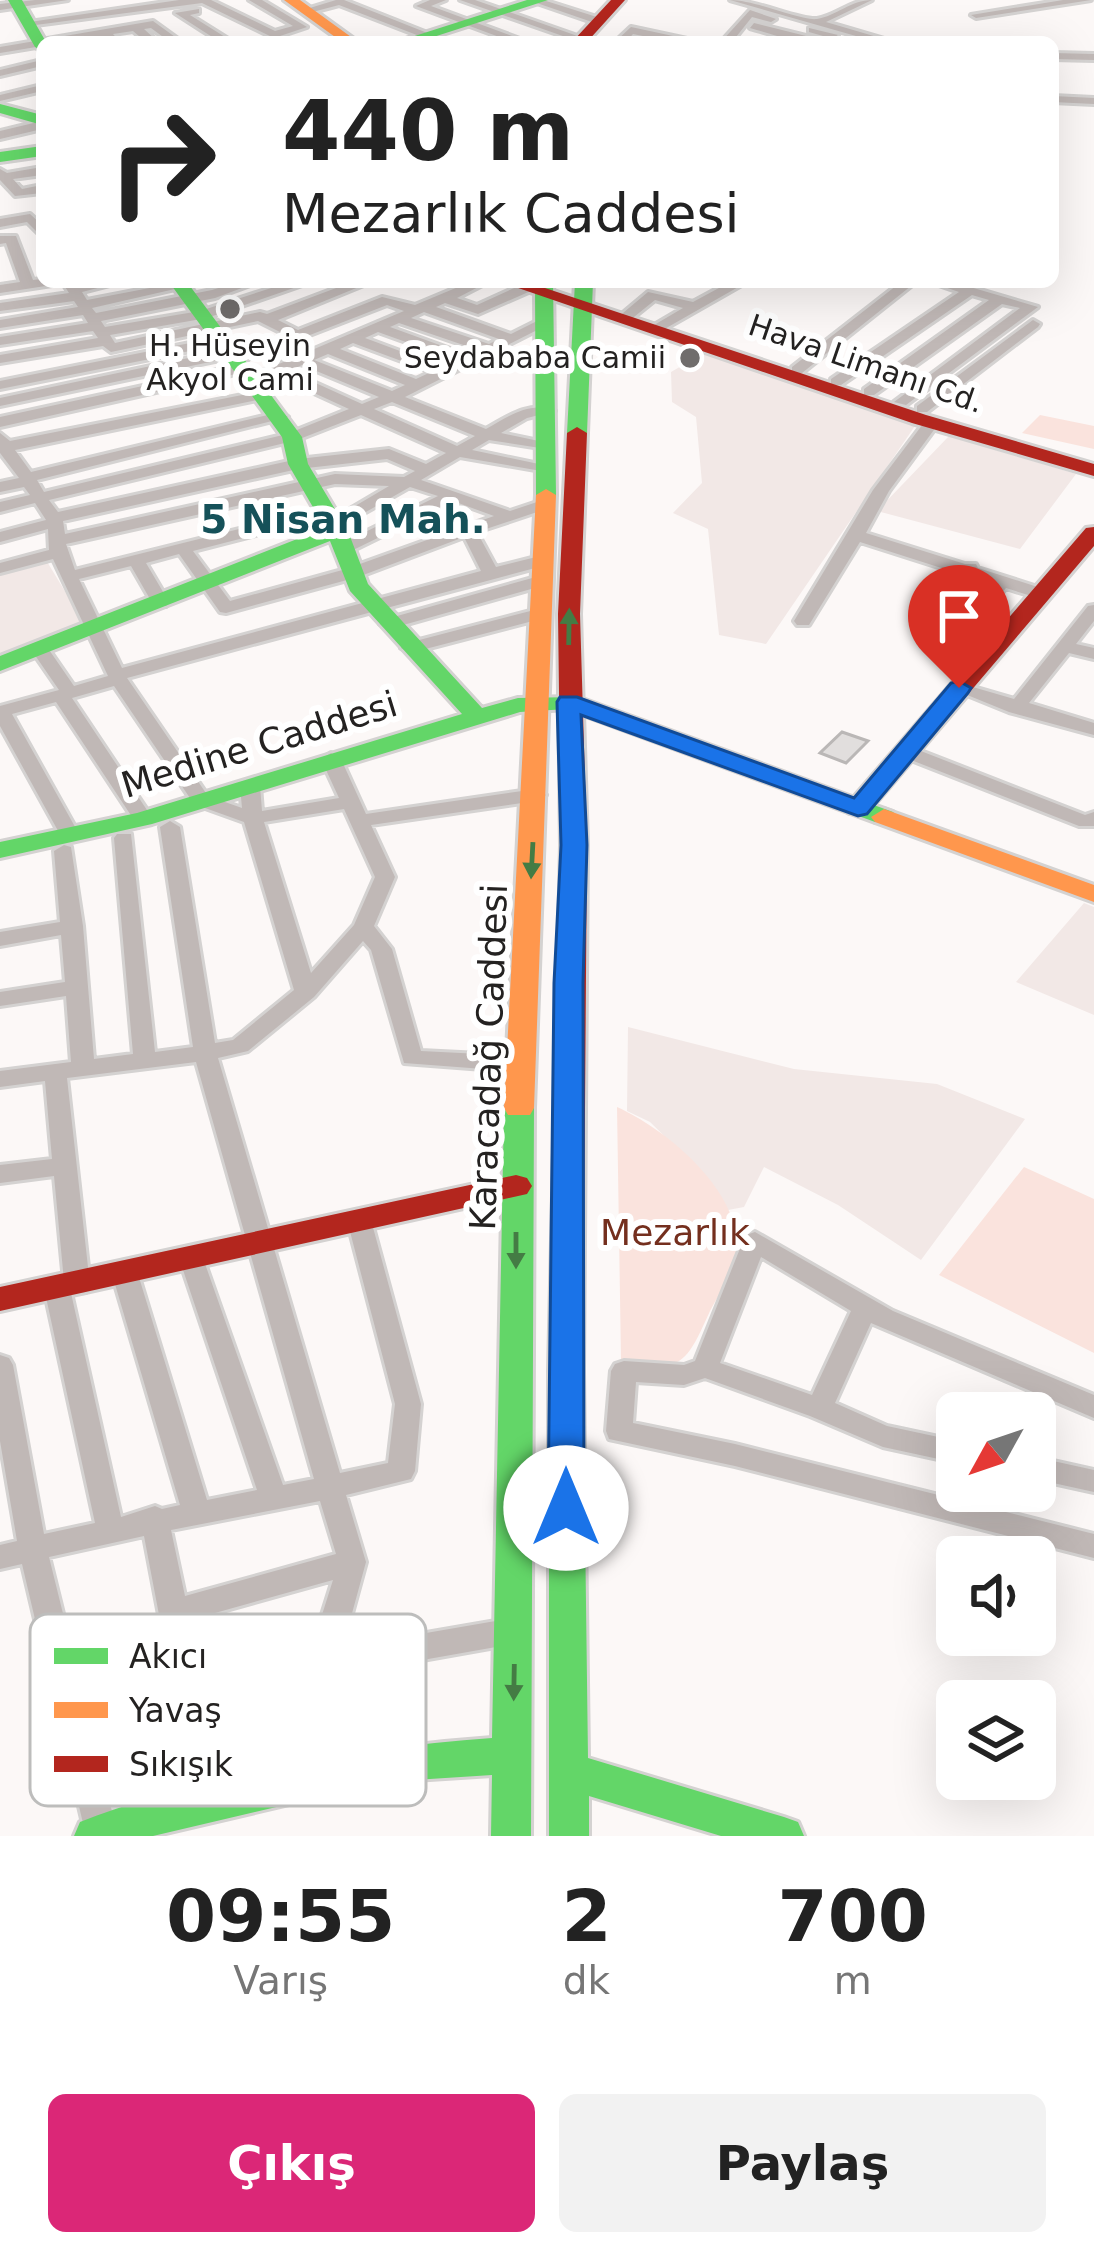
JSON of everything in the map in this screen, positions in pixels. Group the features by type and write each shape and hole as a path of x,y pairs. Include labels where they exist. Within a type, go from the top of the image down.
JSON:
{"main road":[{"path":"599,32 637,0"},
{"path":"298,6 342,36"},
{"path":"9,130 36,146"},
{"name":"Karacadağ Caddesi","path":"511,1836 516,1186 536,795 548,411 544,323 528,288"},
{"path":"549,288 585,293 624,318 717,349"},
{"path":"569,1836 566,1449 574,774 569,696 585,293"},
{"path":"221,336 295,451 379,612 478,718 536,738"},
{"name":"Hava Limanı Cd.","path":"717,349 1094,470"},
{"name":"Hava Limanı Cd.","path":"717,349 869,392 918,411 1094,453"},
{"path":"863,803 1094,533"},
{"path":"0,664 339,538"},
{"name":"Medine Caddesi","path":"2,850 146,828 331,759 478,718 538,695 569,696"},
{"path":"569,696 863,803 1094,894"},
{"path":"863,803 1094,879"},
{"path":"0,1299 516,1186"},
{"path":"426,1763 512,1755"},
{"path":"569,1772 784,1836"},
{"path":"99,1835 204,1806"}],"street":[{"path":"0,50 23,25 61,0 77,36"},
{"path":"23,25 203,0 274,35 302,27 254,0"},
{"path":"441,0 421,6 510,36"},
{"path":"564,0 599,32"},
{"path":"734,0 820,20 858,36"},
{"path":"827,0 853,6"},
{"path":"820,20 867,0"},
{"path":"994,0 1022,8"},
{"path":"976,15 1085,0"},
{"path":"298,6 345,1 476,21 599,32 631,30 659,36"},
{"path":"218,9 180,13 218,36"},
{"path":"169,36 144,18 162,16 192,36"},
{"path":"476,21 599,32"},
{"path":"476,21 599,32"},
{"path":"90,36 153,24"},
{"path":"23,25 67,36"},
{"path":"0,73 23,25"},
{"path":"135,27 146,36"},
{"path":"105,32 109,36"},
{"path":"1059,56 1094,57"},
{"path":"36,86 9,130 20,193 36,190"},
{"path":"9,130 36,96"},
{"path":"1059,99 1094,101"},
{"path":"9,130 36,164"},
{"path":"28,285 0,223 30,218 36,226"},
{"path":"0,289 36,284"},
{"path":"0,359 90,315 110,288"},
{"path":"219,288 221,336"},
{"path":"0,402 221,336 248,288"},
{"path":"0,422 221,336 295,288"},
{"path":"267,319 348,288"},
{"path":"302,360 468,288"},
{"path":"445,298 478,310 521,288"},
{"path":"624,318 660,288"},
{"path":"656,328 729,288"},
{"path":"836,382 904,312 908,288"},
{"path":"803,621 881,490 918,411 1030,307 961,288"},
{"path":"797,370 904,312 969,290"},
{"path":"653,295 695,307"},
{"path":"869,392 1000,298"},
{"path":"0,324 90,315 221,336 299,336 387,300 512,339"},
{"path":"0,307 90,315 221,336 302,360 547,459"},
{"path":"0,341 90,315"},
{"path":"0,375 87,359 90,315"},
{"path":"299,336 260,316 2,445 39,503 91,628 117,677 210,803 254,818 536,795"},
{"path":"399,317 490,350"},
{"path":"0,522 39,503 295,451 355,410 418,385 544,323"},
{"path":"918,411 1033,324"},
{"path":"377,328 468,360"},
{"path":"0,385 221,336 355,410 457,452 547,459"},
{"path":"352,338 444,372"},
{"path":"328,349 418,385"},
{"path":"182,547 226,608 339,538 457,452 523,414 548,411"},
{"path":"0,537 118,446"},
{"path":"0,507 295,451 389,454 428,471"},
{"path":"0,488 39,503 295,451 335,479 410,482 509,516"},
{"path":"339,538 452,495"},
{"path":"0,568 39,503"},
{"path":"68,577 182,547 469,530 546,504"},
{"path":"469,530 491,573"},
{"path":"856,535 1041,594"},
{"path":"135,559 160,602"},
{"path":"970,568 925,626 990,653"},
{"path":"379,612 491,573 544,570"},
{"path":"83,1067 66,843 1,712 117,677 544,570"},
{"path":"954,637 1004,580"},
{"path":"1016,708 1094,610"},
{"path":"410,648 542,613"},
{"path":"1065,646 1094,654"},
{"path":"39,648 146,828 258,1243 352,1562 337,1614"},
{"path":"959,688 1094,729"},
{"path":"908,752 1086,822 1094,818"},
{"path":"0,1078 240,1046 306,992 363,927 385,877 331,759"},
{"path":"250,786 254,818 306,992"},
{"path":"145,1060 146,828"},
{"path":"0,939 72,926"},
{"path":"363,927 381,949 412,1058 522,1064"},
{"path":"0,999 76,987"},
{"path":"55,1071 67,1287 110,1529"},
{"path":"0,1174 63,1166"},
{"path":"0,1557 155,1518 400,1471 408,1404 359,1220"},
{"path":"705,1368 755,1241 866,1307 1094,1407"},
{"path":"191,1258 273,1497"},
{"path":"125,1274 196,1510"},
{"path":"819,1408 866,1307"},
{"path":"0,1365 48,1614"},
{"path":"936,1447 883,1436 705,1368 683,1376 624,1371 620,1431 735,1455 1094,1546"},
{"path":"1056,1472 1094,1480"},
{"path":"155,1518 173,1612 352,1562"},
{"path":"426,1646 515,1630"}],"shaded area":[{"path":"704,353 917,423 766,644 719,635 708,529 673,513 702,483 696,417 672,402 671,372"},
{"path":"949,436 1076,474 1020,549 877,511"},
{"path":"46,560 83,621 0,654 0,572"},
{"path":"1084,903 1094,907 1094,1015 1016,982"},
{"path":"628,1027 794,1069 937,1084 1025,1119 921,1260 838,1205 764,1167 744,1207 728,1210 707,1178 650,1122 627,1111"}],"green space":[{"path":"1040,415 1094,426 1094,449 1022,433"},
{"name":"Mezarlık","path":"617,1107 657,1130 697,1165 714,1185 735,1229 737,1252 730,1274 694,1344 669,1365 621,1360"},
{"path":"1024,1167 1094,1199 1094,1353 939,1275"}],"building":[{"path":"842,732 868,741 846,763 820,753"}],"traffic: fast":[{"path":"15,0 36,37"},
{"path":"423,36 541,0"},
{"path":"0,108 36,118"},
{"path":"0,157 36,152"},
{"path":"182,288 292,437 298,464 334,525 358,586 478,718"},
{"path":"544,288 546,495"},
{"path":"577,433 584,288"},
{"path":"0,664 337,531"},
{"path":"0,850 143,819 518,705 569,702 884,817"},
{"path":"511,1836 519,1108"},
{"path":"566,1371 569,1836"},
{"path":"426,1761 512,1755"},
{"path":"569,1771 784,1836"},
{"path":"94,1836 199,1806"}],"traffic: slow":[{"path":"291,0 342,36"},
{"path":"519,1108 546,495"},
{"path":"884,817 1094,894"}],"traffic: jam":[{"path":"585,36 618,0"},
{"path":"528,288 919,419 1094,470"},
{"path":"566,1371 574,845 569,614 577,433"},
{"path":"858,808 1094,533"},
{"path":"0,1299 516,1186"}],"place":[{"name":"H. Hüseyin Akyol Cami","path":"230,309"},
{"name":"Seydababa Camii","path":"690,358"}],"district":[{"name":"5 Nisan Mah.","path":"343,519"}],"route":[{"path":"566,1508 568,983 574,845 569,702 858,808 959,688"}]}
